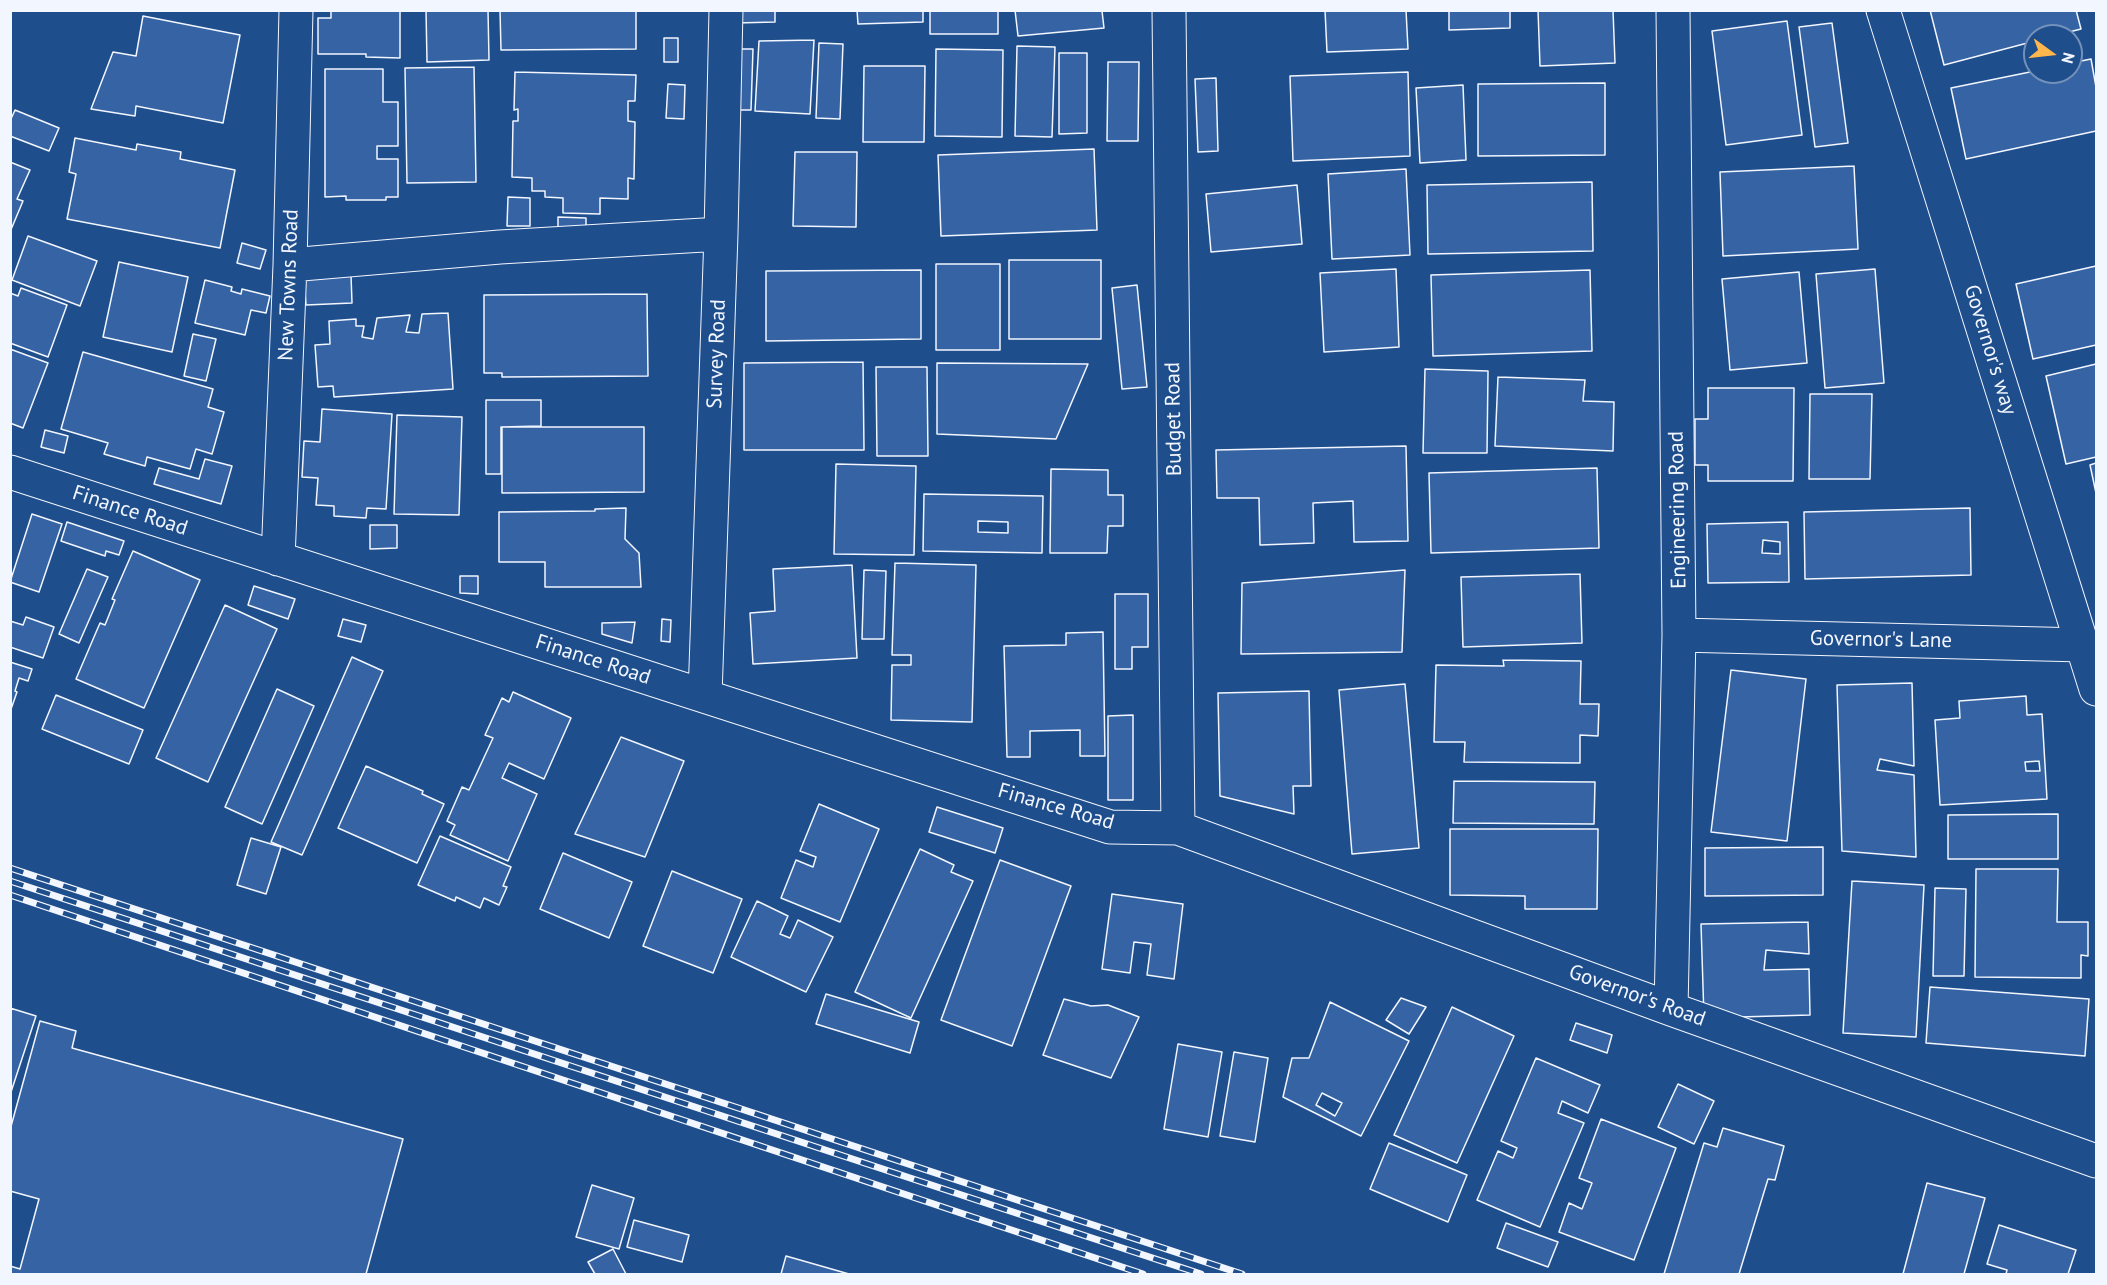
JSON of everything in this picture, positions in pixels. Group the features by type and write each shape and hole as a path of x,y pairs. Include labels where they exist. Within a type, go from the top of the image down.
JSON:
{"street":[{"name":"New Towns Road","path":"278,560 290,265 296,10"},
{"name":"Survey Road","path":"705,696 721,234 726,10"},
{"name":"Budget Road","path":"1169,10 1178,828"},
{"name":"Engineering Road","path":"1671,1008 1679,635 1673,10"},
{"name":"Governor's way","path":"1883,10 2097,689"},
{"path":"290,265 500,247 721,234"},
{"name":"Finance Road","path":"10,472 1110,827 1178,828"},
{"name":"Governor's Lane","path":"1679,635 2083,645"},
{"name":"Governor's Road","path":"1178,828 2097,1161"}],"building":[{"path":"331,10 400,10 400,58 366,57 366,54 318,54 318,18 331,18"},
{"path":"426,10 488,10 489,60 427,62"},
{"path":"500,10 636,10 636,49 501,50"},
{"path":"736,10 775,10 775,22 736,23"},
{"path":"857,10 923,10 923,22 858,24"},
{"path":"930,10 998,10 998,34 930,34"},
{"path":"1015,10 1108,10 1102,11 1104,28 1018,36"},
{"path":"1325,10 1406,10 1408,49 1327,52"},
{"path":"1449,10 1510,10 1510,28 1449,30"},
{"path":"1538,10 1613,10 1615,63 1540,66"},
{"path":"1930,10 2076,10 2080,24 2023,24 2023,44 1944,65"},
{"path":"143,16 240,35 223,123 136,106 135,116 91,109 113,52 136,56"},
{"path":"1787,21 1802,135 1726,145 1712,31"},
{"path":"1832,23 1848,143 1815,147 1799,27"},
{"path":"664,38 678,38 678,62 664,62"},
{"path":"814,40 810,114 755,111 759,41"},
{"path":"819,43 843,44 840,119 816,118"},
{"path":"1017,46 1055,47 1052,137 1015,136"},
{"path":"736,49 753,49 751,110 734,110"},
{"path":"936,49 1003,50 1002,137 935,136"},
{"path":"1059,53 1087,53 1087,133 1059,134"},
{"path":"2091,59 2096,87 2096,131 1966,159 1951,88 2023,73 2023,84 2083,84 2083,61"},
{"path":"1108,62 1139,62 1138,141 1107,141"},
{"path":"864,66 925,66 924,142 863,142"},
{"path":"474,67 476,182 407,183 405,68"},
{"path":"325,69 383,69 383,102 398,102 398,146 377,146 377,159 398,159 398,197 386,197 386,200 346,200 346,196 325,197"},
{"path":"515,72 636,75 635,101 628,101 628,121 635,122 634,179 628,178 628,199 600,198 600,214 563,213 563,198 545,197 545,191 532,191 532,178 512,177 513,121 518,121 518,109 514,110"},
{"path":"1408,72 1410,156 1293,161 1290,76"},
{"path":"1216,78 1218,151 1198,152 1195,79"},
{"path":"1605,83 1605,155 1478,156 1478,84"},
{"path":"668,84 685,85 684,119 666,118"},
{"path":"1463,85 1466,160 1420,163 1416,88"},
{"path":"15,110 59,128 49,151 10,136 10,121"},
{"path":"75,138 136,150 137,144 181,152 180,159 235,170 220,248 67,219 76,174 69,172"},
{"path":"1094,149 1097,230 941,236 938,155"},
{"path":"795,152 857,152 856,227 793,226"},
{"path":"10,162 30,170 17,199 23,201 10,232"},
{"path":"1854,166 1858,249 1723,256 1720,172"},
{"path":"1406,169 1410,255 1332,259 1328,174"},
{"path":"1592,182 1593,251 1428,254 1427,185"},
{"path":"1297,185 1302,244 1211,252 1206,194"},
{"path":"508,197 530,198 530,226 507,226"},
{"path":"558,217 586,218 586,237 558,236"},
{"path":"28,236 97,261 80,306 12,280"},
{"path":"242,243 266,250 260,269 237,263"},
{"path":"1009,260 1101,260 1101,339 1009,339"},
{"path":"119,262 188,277 172,352 103,337"},
{"path":"936,264 1000,264 1000,350 936,350"},
{"path":"2096,266 2096,345 2033,359 2016,284"},
{"path":"1396,269 1399,347 1324,352 1320,273"},
{"path":"1875,269 1884,383 1825,388 1816,274"},
{"path":"921,270 921,339 766,341 766,271"},
{"path":"1590,270 1592,351 1433,356 1431,275"},
{"path":"1799,272 1807,363 1730,370 1722,279"},
{"path":"351,275 352,303 306,305 304,277"},
{"path":"205,280 232,287 231,291 241,294 242,289 270,296 266,313 251,310 245,335 195,323"},
{"path":"1137,285 1147,387 1122,389 1112,288"},
{"path":"21,288 67,305 48,357 10,343 10,293 18,296"},
{"path":"647,294 648,376 502,377 502,373 484,373 484,295"},
{"path":"448,313 453,389 334,397 333,386 318,387 315,345 330,344 329,321 356,319 356,326 364,326 362,337 373,339 377,318 410,315 406,332 419,333 422,314"},
{"path":"193,334 216,339 206,381 184,376"},
{"path":"10,349 48,363 23,428 10,423"},
{"path":"83,352 213,389 208,407 224,412 212,454 196,449 190,469 147,457 145,466 104,454 108,443 61,429"},
{"path":"863,362 864,450 744,450 744,363"},
{"path":"937,363 1088,364 1056,439 937,434"},
{"path":"2096,364 2096,457 2066,464 2046,376"},
{"path":"876,367 927,367 928,456 877,456"},
{"path":"1425,369 1488,371 1487,453 1423,453"},
{"path":"1498,377 1585,380 1583,401 1614,402 1613,451 1495,446"},
{"path":"1708,388 1794,388 1793,481 1708,481 1708,465 1695,465 1695,419 1708,419"},
{"path":"1810,394 1872,394 1870,479 1809,479"},
{"path":"486,400 541,400 541,426 501,427 501,474 486,474"},
{"path":"322,409 392,414 386,509 367,508 366,518 334,516 334,506 316,505 318,478 302,477 304,441 320,442"},
{"path":"397,415 462,417 459,515 394,514"},
{"path":"502,427 644,427 644,492 502,493"},
{"path":"45,430 68,436 64,453 41,447"},
{"path":"1406,446 1408,541 1354,542 1353,501 1313,503 1314,543 1260,545 1259,498 1217,498 1216,450"},
{"path":"205,459 232,466 221,504 154,484 159,468 199,479"},
{"path":"2096,463 2096,493 2090,465"},
{"path":"836,464 916,466 914,555 834,554"},
{"path":"1597,468 1599,548 1431,553 1429,473"},
{"path":"1051,469 1108,470 1108,495 1123,495 1123,526 1108,526 1107,553 1050,553"},
{"path":"924,494 1043,496 1042,553 923,551","holes":["978,521 1008,522 1008,533 978,532"]},
{"path":"626,508 625,539 639,553 641,587 545,587 545,562 499,562 499,512 595,511 595,509"},
{"path":"1970,508 1971,575 1805,579 1804,512"},
{"path":"32,514 62,524 39,592 10,582"},
{"path":"67,522 124,541 119,555 106,551 105,556 61,541"},
{"path":"1788,522 1789,582 1708,583 1707,524","holes":["1763,540 1780,542 1780,554 1762,553"]},
{"path":"370,525 397,525 397,548 370,549"},
{"path":"133,551 200,580 144,708 76,679 100,623 105,625 115,600 112,599"},
{"path":"895,563 976,565 972,722 891,720 892,665 911,665 911,655 892,655"},
{"path":"852,565 857,658 753,664 750,613 775,611 773,569"},
{"path":"87,569 108,577 79,643 59,634"},
{"path":"864,570 886,571 884,639 862,639"},
{"path":"1405,570 1402,652 1241,654 1242,583"},
{"path":"1580,574 1582,643 1463,647 1461,577"},
{"path":"460,576 478,576 478,594 460,593"},
{"path":"254,586 295,599 288,619 248,605"},
{"path":"1115,594 1148,594 1148,647 1132,647 1132,669 1115,669"},
{"path":"225,605 277,629 208,782 156,758"},
{"path":"26,617 54,627 43,658 10,647 10,621 23,625"},
{"path":"343,619 366,625 361,642 338,636"},
{"path":"662,619 671,620 670,642 661,641"},
{"path":"635,622 632,643 602,634 602,623"},
{"path":"1103,632 1105,756 1080,756 1080,730 1030,731 1030,757 1007,757 1004,646 1066,645 1066,633"},
{"path":"352,657 383,671 302,855 271,842"},
{"path":"1503,660 1581,661 1580,704 1599,704 1598,736 1580,735 1580,763 1464,762 1465,742 1434,742 1436,665 1504,666"},
{"path":"10,662 32,669 28,681 19,678 10,712"},
{"path":"1731,670 1806,679 1787,841 1711,832"},
{"path":"1912,683 1914,766 1880,759 1877,770 1914,775 1916,857 1842,851 1837,685"},
{"path":"1405,684 1419,848 1352,854 1339,690"},
{"path":"277,689 314,706 262,824 225,807"},
{"path":"1309,691 1311,786 1293,786 1294,814 1220,796 1218,693"},
{"path":"513,692 571,718 544,779 509,763 502,778 537,794 508,861 450,835 455,825 447,821 462,787 469,790 493,738 485,735 502,698 509,702"},
{"path":"56,695 143,730 129,764 42,729"},
{"path":"2026,696 2027,715 2042,714 2047,799 1940,805 1935,720 1960,718 1959,701","holes":["2039,761 2040,771 2026,771 2025,762"]},
{"path":"1133,715 1133,800 1108,800 1108,716"},
{"path":"621,737 684,761 645,857 575,834"},
{"path":"366,766 423,791 422,794 444,804 417,863 338,828"},
{"path":"1454,781 1595,782 1594,824 1453,823"},
{"path":"819,804 879,829 840,922 781,898 796,860 813,867 816,857 800,851"},
{"path":"937,807 1003,828 995,853 929,832"},
{"path":"2058,814 2058,859 1948,859 1948,815"},
{"path":"1450,829 1598,829 1597,909 1525,909 1525,896 1450,895"},
{"path":"440,836 511,867 503,886 507,887 499,905 484,898 480,908 456,897 455,901 418,885"},
{"path":"251,838 281,847 266,894 237,885"},
{"path":"1823,847 1823,895 1705,896 1705,848"},
{"path":"920,849 954,865 951,872 973,881 911,1018 855,992"},
{"path":"563,853 632,882 609,938 540,909"},
{"path":"1000,860 1071,886 1012,1046 941,1020"},
{"path":"1976,869 2058,869 2057,922 2088,922 2088,956 2081,955 2081,978 1975,977"},
{"path":"672,871 742,899 713,973 643,946"},
{"path":"1852,881 1924,885 1916,1037 1843,1033"},
{"path":"1935,888 1966,889 1964,976 1933,976"},
{"path":"1112,894 1183,904 1174,979 1147,975 1151,944 1134,942 1130,973 1102,969"},
{"path":"757,901 788,916 780,934 790,938 798,920 833,937 806,992 731,957"},
{"path":"1808,922 1809,954 1766,950 1764,970 1809,969 1810,1015 1704,1018 1701,924"},
{"path":"1930,987 2089,999 2085,1056 1926,1043"},
{"path":"826,994 919,1022 910,1053 816,1024"},
{"path":"1401,998 1426,1007 1409,1034 1386,1020"},
{"path":"1064,999 1091,1006 1108,1005 1139,1017 1111,1078 1043,1055"},
{"path":"1330,1002 1409,1041 1361,1136 1283,1097 1292,1058 1309,1058","holes":["1322,1093 1342,1103 1335,1116 1316,1105"]},
{"path":"1452,1007 1514,1036 1457,1163 1394,1135"},
{"path":"10,1008 36,1016 10,1095"},
{"path":"40,1021 76,1031 72,1048 403,1139 366,1274 10,1274 10,1266 20,1269 39,1199 10,1191 10,1130"},
{"path":"1576,1023 1612,1035 1607,1053 1570,1040"},
{"path":"1178,1044 1222,1052 1208,1137 1164,1129"},
{"path":"1234,1052 1268,1058 1255,1142 1220,1136"},
{"path":"1536,1058 1600,1085 1588,1113 1562,1101 1558,1113 1584,1123 1540,1227 1477,1200 1498,1151 1513,1158 1517,1148 1501,1141"},
{"path":"1678,1084 1714,1101 1694,1144 1658,1127"},
{"path":"1601,1119 1676,1148 1634,1260 1559,1232 1569,1203 1582,1209 1592,1183 1579,1178"},
{"path":"1723,1128 1784,1146 1775,1180 1768,1179 1739,1274 1664,1274 1704,1143 1717,1147"},
{"path":"1389,1143 1467,1175 1448,1222 1370,1189"},
{"path":"1927,1183 1985,1198 1964,1274 1903,1274"},
{"path":"592,1185 634,1198 619,1249 576,1237"},
{"path":"634,1220 689,1235 682,1262 627,1247"},
{"path":"1506,1223 1558,1242 1548,1267 1497,1248"},
{"path":"1999,1225 2076,1250 2068,1274 2006,1274 2007,1270 1987,1264"},
{"path":"613,1249 626,1274 595,1274 588,1262"},
{"path":"786,1256 849,1274 781,1274"}],"railway":[{"path":"10,868 1242,1274"},
{"path":"10,881 1201,1274"},
{"path":"10,895 1143,1274"}]}
